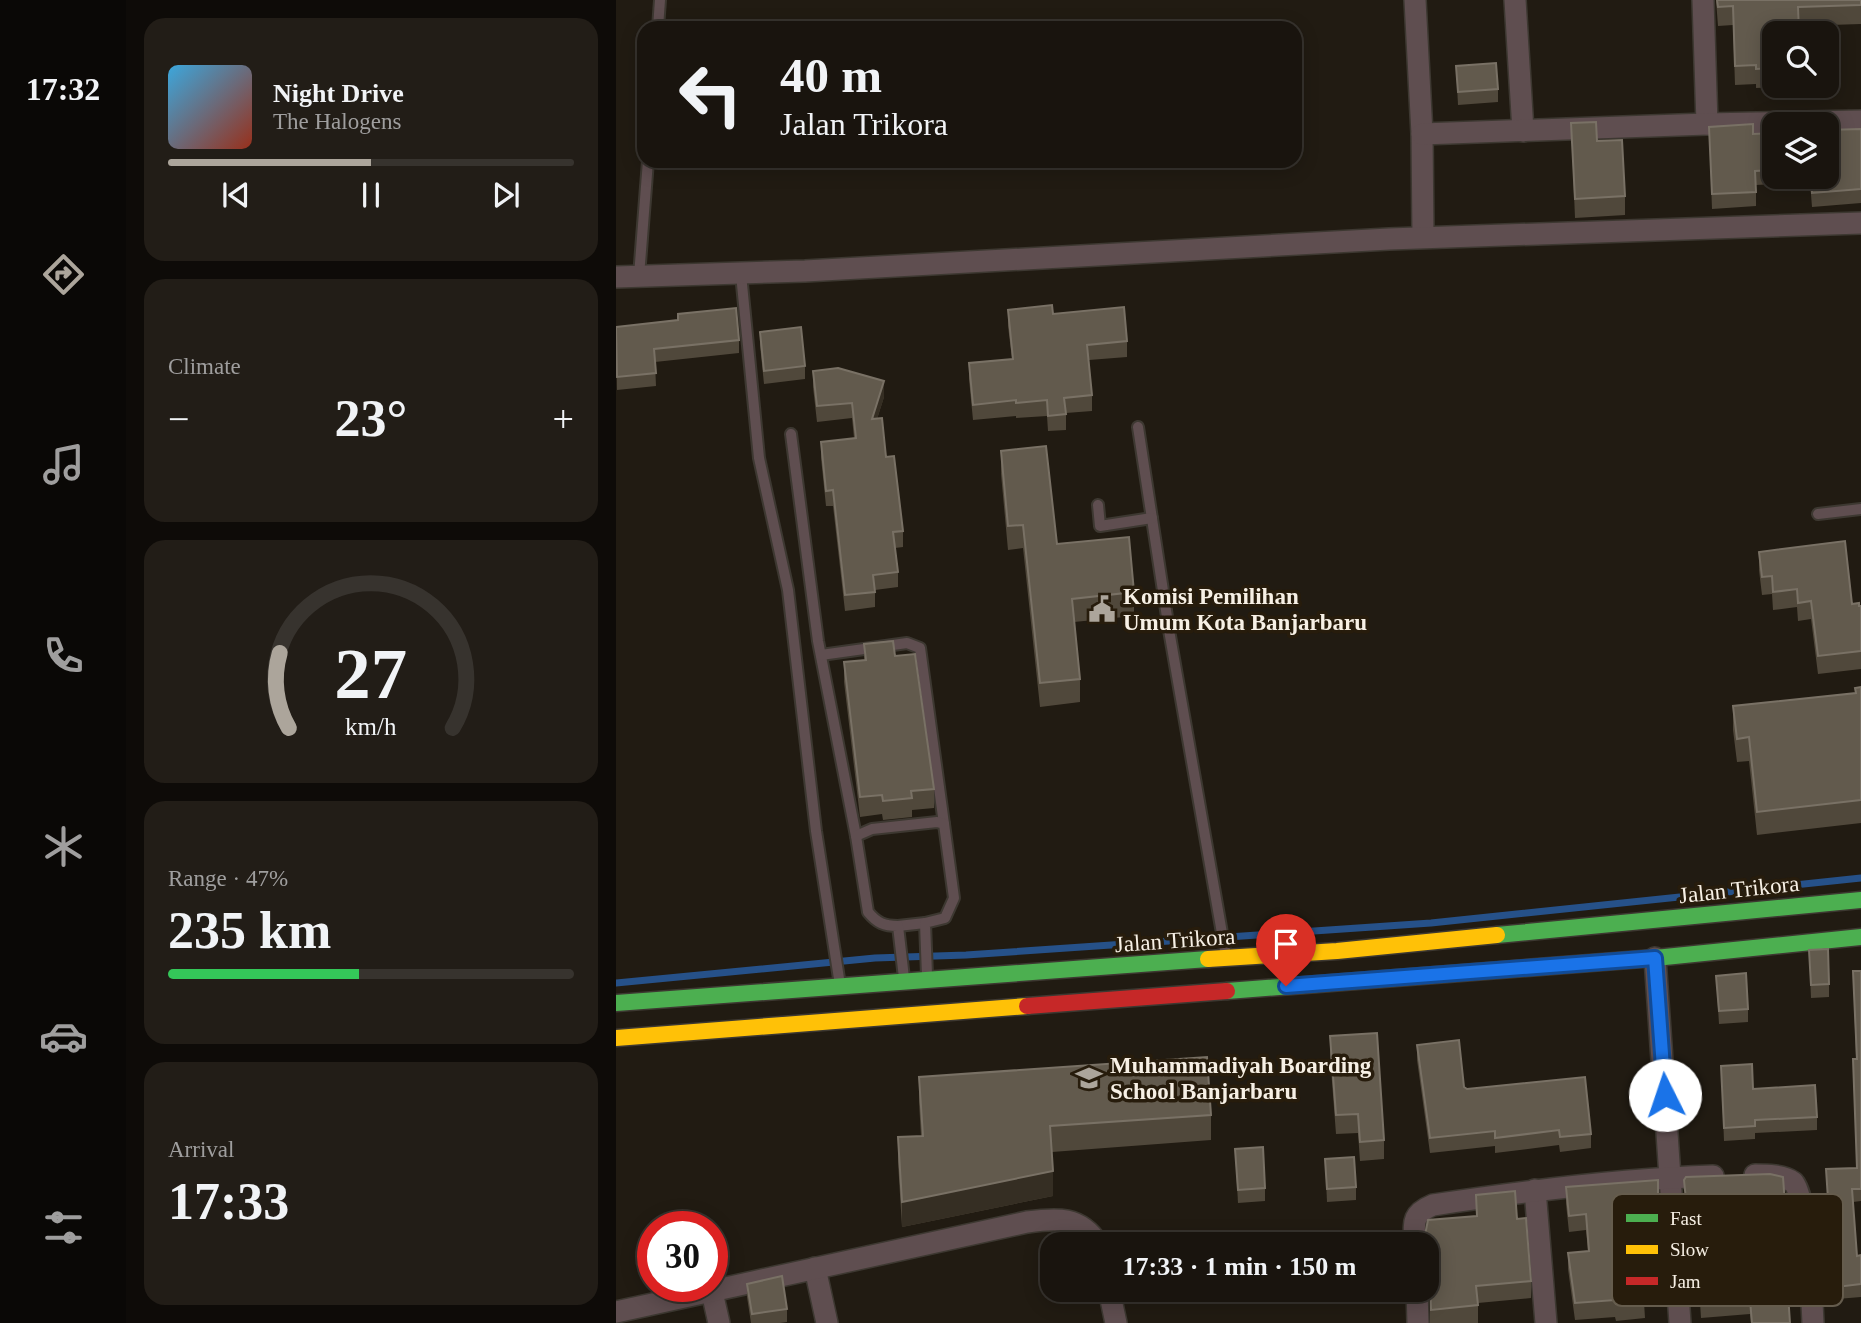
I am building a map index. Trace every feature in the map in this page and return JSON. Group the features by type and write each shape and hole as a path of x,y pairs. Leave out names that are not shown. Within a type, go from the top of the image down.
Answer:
{"main road":[{"name":"Jalan Trikora","path":"616,1038 707,1013 841,988 904,981 1337,951 1861,900"},
{"name":"Jalan Trikora","path":"616,1003 707,1013 1655,958 1861,937"}],"street":[{"path":"1415,0 1422,134 1423,237"},
{"path":"1515,0 1523,131"},
{"path":"1703,0 1707,124"},
{"path":"1422,134 1861,121"},
{"path":"616,277 741,274 1423,237 1861,223"},
{"path":"1655,958 1672,1194"},
{"path":"1414,1232 1416,1216 1421,1210 1433,1205 1671,1177 1784,1177 1794,1182 1800,1194"},
{"path":"1535,1191 1546,1323"},
{"path":"728,1288 1049,1219 1066,1220 1091,1232"},
{"path":"815,1268 827,1323"},
{"path":"616,1312 664,1302"},
{"path":"714,1302 719,1323"},
{"path":"1112,1302 1116,1323"},
{"path":"1417,1302 1418,1323"}],"lane":[{"path":"658,21 660,0"},
{"path":"639,276 647,168"},
{"path":"741,274 759,458 788,590 816,831 841,988"},
{"path":"1138,427 1169,630 1226,957"},
{"path":"791,434 821,654 868,912 876,921 886,926 925,923 945,918 954,898 919,648 907,643 821,654"},
{"path":"1098,505 1100,526 1152,519"},
{"path":"1818,513 1861,509"},
{"path":"856,836 872,829 937,821 944,824"},
{"path":"925,923 928,979"},
{"path":"898,926 904,981"}],"building":[{"path":"1717,0 1861,0 1861,5 1798,7 1799,21 1762,21 1762,69 1756,69 1756,65 1735,66 1733,6 1718,7"},
{"path":"1496,63 1498,89 1458,92 1456,66"},
{"path":"1596,122 1597,141 1622,140 1625,196 1575,199 1571,123"},
{"path":"1753,124 1753,134 1762,134 1762,171 1755,171 1756,192 1712,194 1709,127"},
{"path":"1861,129 1861,189 1812,193 1812,189 1839,189 1839,130"},
{"path":"1052,305 1053,314 1124,307 1127,341 1087,345 1092,395 1064,398 1066,414 1048,416 1047,400 973,405 969,363 1013,359 1008,310"},
{"path":"736,308 739,340 654,349 656,373 617,377 616,327 678,320 678,314"},
{"path":"801,327 805,366 764,371 760,332"},
{"path":"838,368 884,381 872,419 882,418 886,457 894,456 903,531 893,532 898,572 873,575 875,592 845,595 833,490 826,491 821,442 856,438 852,403 817,406 813,371"},
{"path":"1046,446 1057,544 1129,537 1134,592 1072,599 1080,679 1040,683 1023,525 1008,526 1001,451"},
{"path":"1845,541 1852,604 1859,603 1861,606 1861,651 1818,656 1811,601 1798,603 1797,589 1773,592 1772,576 1762,577 1759,552"},
{"path":"893,641 895,656 915,654 934,789 911,791 912,798 883,801 882,795 860,797 844,662 866,660 864,644"},
{"path":"1861,687 1861,800 1757,812 1749,737 1737,739 1733,706 1856,693 1855,688"},
{"path":"1828,949 1829,984 1811,985 1809,950"},
{"path":"1853,971 1861,971 1861,1189 1852,1189 1857,1256 1861,1255 1861,1284 1843,1286 1843,1194 1828,1194 1826,1169 1857,1168 1853,1059 1857,1059"},
{"path":"1746,973 1748,1009 1719,1011 1716,976"},
{"path":"1377,1033 1384,1140 1360,1142 1358,1114 1336,1115 1330,1036"},
{"path":"1459,1040 1464,1087 1467,1089 1585,1077 1591,1134 1560,1137 1559,1130 1495,1138 1495,1131 1430,1138 1417,1045"},
{"path":"1207,1057 1211,1115 1050,1126 1053,1171 902,1202 898,1137 923,1136 919,1077"},
{"path":"1752,1064 1753,1089 1815,1085 1817,1117 1755,1120 1755,1126 1724,1128 1721,1066"},
{"path":"1263,1147 1265,1188 1238,1190 1235,1149"},
{"path":"1354,1157 1356,1187 1327,1189 1325,1159"},
{"path":"1770,1174 1783,1177 1784,1194 1685,1194 1686,1177"},
{"path":"1658,1180 1658,1194 1612,1194 1612,1300 1575,1303 1568,1253 1589,1251 1586,1214 1569,1216 1566,1187"},
{"path":"1515,1191 1517,1219 1526,1218 1531,1281 1476,1286 1478,1305 1431,1310 1431,1302 1439,1302 1439,1232 1426,1232 1428,1220 1477,1216 1476,1195"},
{"path":"782,1276 787,1309 752,1314 747,1284"},
{"path":"1751,1306 1789,1306 1790,1323 1752,1323"}],"waterway":[{"path":"616,983 875,958 966,955 1431,923 1861,878"}],"traffic: fast":[{"path":"1497,935 1861,900"},
{"path":"1227,991 1655,958 1861,937"},
{"path":"616,1003 1208,959"}],"traffic: slow":[{"path":"1208,959 1337,951 1497,935"},
{"path":"616,1038 1027,1006"}],"traffic: jam":[{"path":"1027,1006 1227,991"}],"place":[{"name":"Komisi Pemilihan Umum Kota Banjarbaru","path":"1102,609"},
{"name":"Muhammadiyah Boarding School Banjarbaru","path":"1089,1078"}],"route":[{"path":"1286,986 1655,958 1665,1095"}]}
